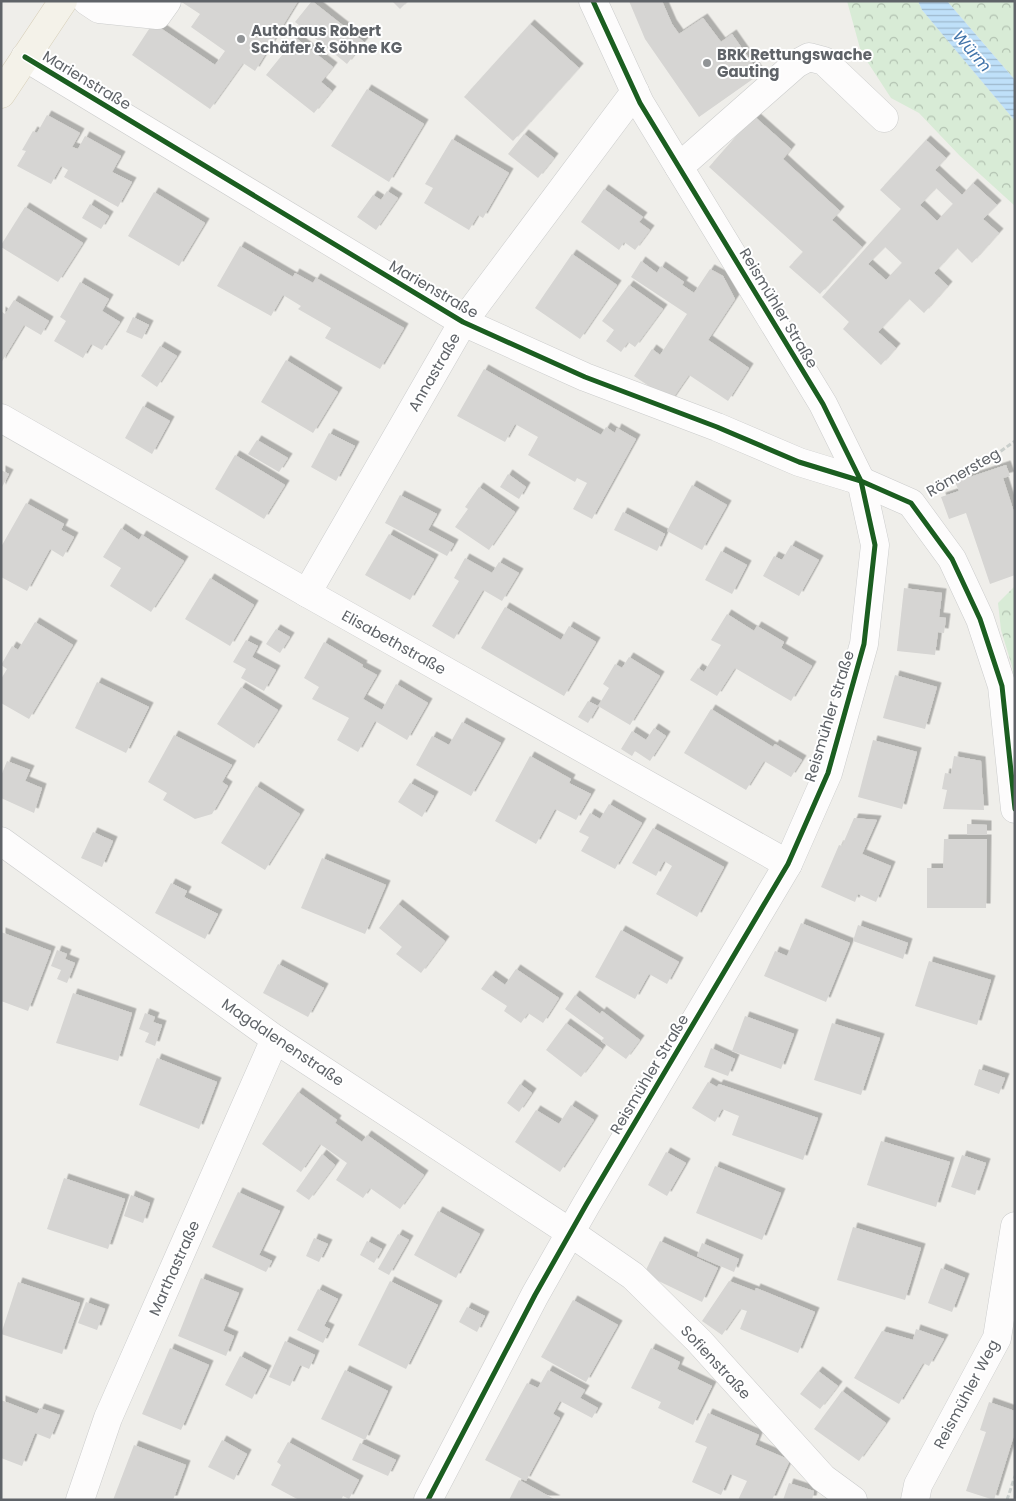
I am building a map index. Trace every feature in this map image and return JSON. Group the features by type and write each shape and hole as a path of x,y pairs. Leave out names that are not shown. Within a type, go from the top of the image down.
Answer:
{"main road":[{"path":"1,94 63,1"}],"street":[{"path":"88,1 99,10 157,15 167,1"},
{"name":"Reismühler Straße","path":"428,1500 535,1295 788,864 828,773 864,644 875,545 861,480 823,404 640,103 593,1"},
{"name":"Marienstraße","path":"25,57 463,322 585,377 717,427 799,462 861,480"},
{"path":"679,167 796,64 809,57 824,61 884,118"},
{"name":"Annastraße","path":"307,593 463,322 635,92"},
{"name":"Elisabethstraße","path":"1,418 788,864"},
{"path":"861,480 911,503 952,559 980,619 1002,686 1015,809"},
{"name":"Magdalenenstraße","path":"1,841 275,1039 571,1233"},
{"name":"Marthastraße","path":"80,1500 108,1418 275,1039"},
{"name":"Reismühler Weg","path":"915,1500 918,1485 997,1338 1015,1226"},
{"name":"Sofienstraße","path":"571,1233 633,1276 699,1341 823,1478 853,1500"}],"path":[{"path":"1008,1500 1015,1476"}],"green space":[{"path":"847,1 918,1 922,10 1015,121 1015,206 960,156 919,113 891,98 861,52"},
{"path":"947,1 1015,1 1015,80"},
{"path":"1015,586 1015,683 1001,630 998,603"}],"water":[{"name":"Würm","path":"918,1 947,1 1015,80 1015,121 922,10"}],"building":[{"path":"180,1 298,1 255,71 243,63 210,109 132,55 153,23 215,65 225,51 191,27 200,14"},
{"path":"312,1 364,42 347,64 295,22"},
{"path":"392,1 408,1 400,9"},
{"name":"BRK Rettungswache Gauting","path":"629,1 662,1 672,24 679,34 703,18 721,42 732,34 760,74 699,117 645,39"},
{"path":"530,24 579,68 513,141 464,97"},
{"path":"296,38 333,67 321,82 332,91 314,113 266,75"},
{"path":"367,89 424,124 389,182 331,146"},
{"path":"47,115 80,133 72,147 78,149 85,136 121,156 112,172 132,182 118,207 64,177 68,170 61,166 51,184 17,166 26,151 22,150 33,131 37,133"},
{"path":"754,116 791,149 783,159 840,211 832,220 862,247 820,294 789,267 803,252 709,167"},
{"path":"524,134 554,158 538,178 508,154"},
{"path":"452,139 509,173 483,218 478,215 469,230 424,203 433,188 425,184"},
{"path":"926,140 946,158 935,170 962,195 973,183 997,205 983,219 999,233 972,263 957,248 934,273 948,286 924,313 909,299 878,332 896,348 881,365 843,329 849,322 822,297 901,209 880,190","holes":["936,188 953,204 937,221 920,205","885,247 902,263 886,280 868,264"]},
{"path":"604,189 643,217 639,222 650,230 635,250 624,242 619,250 581,222"},
{"path":"387,191 398,198 376,230 357,217 373,195 381,200"},
{"path":"154,192 205,223 179,266 128,236"},
{"path":"90,204 109,216 101,229 82,218"},
{"path":"25,207 83,243 58,282 1,247"},
{"path":"240,246 293,277 295,273 313,283 316,278 404,328 380,369 325,338 331,328 298,309 301,306 283,295 271,316 217,286"},
{"path":"572,254 617,285 580,339 535,308"},
{"path":"641,261 657,273 661,266 684,282 682,285 694,293 710,269 723,276 735,299 708,340 749,368 728,401 689,375 671,401 634,376 652,349 660,355 687,314 631,277"},
{"path":"80,282 109,299 102,311 120,322 102,350 91,344 83,358 54,341 66,321 60,317"},
{"path":"629,285 663,309 635,347 628,342 621,352 606,341 614,330 602,321"},
{"path":"14,300 49,321 41,335 24,325 1,363 1,311 5,314"},
{"path":"133,317 149,325 142,339 126,332"},
{"path":"160,346 177,356 157,387 141,376"},
{"path":"286,360 338,392 313,433 261,402"},
{"path":"484,369 601,435 606,427 615,433 617,428 636,439 592,519 573,509 587,483 577,478 575,482 528,455 538,437 515,424 505,442 457,416"},
{"path":"143,406 170,421 152,454 125,438"},
{"path":"329,433 355,446 336,481 311,467"},
{"path":"257,440 288,458 279,472 248,454"},
{"path":"235,455 285,485 264,519 215,489"},
{"path":"1006,465 1010,476 1003,478 1015,515 1015,575 990,584 966,513 949,519 941,497 959,491 955,482"},
{"path":"1,470 9,474 1,489"},
{"path":"508,474 526,487 519,499 500,487"},
{"path":"692,485 727,505 702,550 667,531"},
{"path":"479,487 515,512 489,550 455,527 468,509 465,507"},
{"path":"400,495 437,514 428,530 454,544 447,556 385,523"},
{"path":"26,503 64,524 61,530 74,537 63,557 50,549 27,591 1,577 1,547"},
{"path":"623,512 665,534 657,551 614,530"},
{"path":"121,528 139,540 142,535 184,561 151,612 110,586 121,568 103,557"},
{"path":"389,534 434,559 410,600 365,575"},
{"path":"791,545 819,560 799,596 763,576 774,556 782,560"},
{"path":"721,551 747,565 732,594 705,580"},
{"path":"465,558 492,573 499,562 519,573 502,601 483,590 454,639 432,626 459,581 454,578"},
{"path":"210,578 254,605 230,646 185,619"},
{"path":"904,588 942,593 939,617 946,618 944,633 938,632 935,655 897,651"},
{"path":"505,607 561,640 569,626 596,642 564,696 481,648"},
{"path":"727,614 754,631 757,626 784,642 781,648 812,666 791,701 735,668 717,696 690,680 698,668 704,672 721,645 711,640"},
{"path":"35,622 73,645 29,719 1,703 1,679 7,669 1,665 12,646 18,650"},
{"path":"276,629 290,637 280,653 266,644"},
{"path":"246,640 258,646 252,657 276,670 264,691 241,678 246,669 233,662"},
{"path":"324,642 377,675 363,699 382,710 396,684 428,703 407,740 375,721 358,752 337,740 349,718 312,699 319,687 304,678"},
{"path":"629,657 660,676 630,725 598,706 609,688 603,684 615,664 622,668"},
{"path":"895,675 937,687 925,729 883,718"},
{"path":"97,682 149,707 126,753 75,728"},
{"path":"241,687 278,710 254,748 217,724"},
{"path":"588,701 598,706 588,723 578,717"},
{"path":"711,709 773,747 775,744 802,760 791,777 764,761 746,790 684,753"},
{"path":"462,722 501,743 471,796 416,765 432,736 449,745"},
{"path":"654,728 666,736 650,761 635,751 632,756 621,749 632,731 646,740"},
{"path":"174,735 232,765 222,782 228,786 212,814 195,819 163,800 167,793 148,782"},
{"path":"873,740 917,752 902,809 858,797"},
{"path":"530,756 571,779 569,783 591,794 576,820 555,809 536,844 495,821"},
{"path":"954,756 981,761 984,810 943,809 947,790 942,789 945,773 951,774"},
{"path":"7,761 30,770 25,781 42,788 34,813 1,798 1,776"},
{"path":"410,783 434,796 422,817 398,802"},
{"path":"256,786 300,814 265,870 221,843"},
{"path":"609,804 642,823 615,869 581,851 589,837 579,832 590,813 600,819"},
{"path":"854,818 877,820 862,854 891,866 876,902 858,894 855,902 821,887 839,845 842,846"},
{"path":"967,824 987,825 987,835 967,835"},
{"path":"653,828 724,867 697,917 656,894 672,866 664,861 656,876 632,863"},
{"path":"93,832 113,841 102,867 81,858"},
{"path":"944,839 987,839 986,908 927,908 927,868 943,868"},
{"path":"322,858 386,885 365,934 301,908"},
{"path":"171,883 187,891 184,897 218,914 205,939 155,913"},
{"path":"398,904 445,941 421,973 396,954 402,947 379,928"},
{"path":"801,923 850,943 826,1002 764,976 775,951 787,956"},
{"path":"858,925 908,943 903,959 853,941"},
{"path":"621,930 679,962 667,984 649,974 635,999 595,977"},
{"path":"1,932 51,951 28,1011 1,1001"},
{"path":"57,950 67,954 65,959 75,963 67,983 57,979 61,970 51,966"},
{"path":"929,961 991,980 977,1025 915,1006"},
{"path":"278,964 324,988 308,1017 263,993"},
{"path":"516,969 559,998 543,1023 528,1013 521,1023 504,1011 507,1006 481,989 491,975 505,985"},
{"path":"73,993 132,1013 118,1061 56,1043"},
{"path":"575,995 600,1014 602,1011 640,1040 626,1059 601,1041 604,1038 565,1009"},
{"path":"145,1013 155,1017 153,1022 162,1025 155,1046 145,1042 149,1033 139,1029"},
{"path":"745,1016 794,1034 781,1069 732,1051"},
{"path":"566,1023 602,1049 581,1077 546,1050"},
{"path":"832,1023 880,1038 861,1095 814,1080"},
{"path":"711,1048 735,1059 728,1076 704,1067"},
{"path":"157,1058 217,1082 199,1129 139,1105"},
{"path":"979,1069 1005,1078 999,1094 974,1085"},
{"path":"708,1082 717,1087 719,1084 818,1118 803,1160 732,1135 739,1116 722,1109 715,1122 692,1108"},
{"path":"520,1084 532,1093 519,1112 507,1103"},
{"path":"298,1092 337,1120 335,1123 362,1142 367,1135 424,1175 400,1209 370,1188 363,1198 336,1180 347,1163 320,1144 301,1172 262,1144"},
{"path":"571,1105 594,1120 560,1172 515,1142 536,1110 559,1124"},
{"path":"881,1141 950,1162 936,1207 867,1185"},
{"path":"666,1152 686,1163 667,1196 648,1185"},
{"path":"322,1154 335,1165 309,1200 296,1191"},
{"path":"962,1155 986,1163 975,1195 951,1187"},
{"path":"715,1166 781,1193 762,1240 696,1213"},
{"path":"64,1178 125,1199 108,1249 47,1229"},
{"path":"238,1192 280,1211 259,1255 272,1261 266,1272 212,1247"},
{"path":"131,1195 150,1203 143,1223 124,1216"},
{"path":"438,1211 480,1234 456,1278 414,1255"},
{"path":"853,1227 921,1248 905,1300 837,1280"},
{"path":"398,1234 409,1240 389,1275 378,1269"},
{"path":"314,1238 328,1244 319,1262 306,1256"},
{"path":"367,1241 382,1249 374,1263 360,1255"},
{"path":"660,1241 718,1268 702,1302 644,1274"},
{"path":"702,1243 739,1259 734,1272 697,1256"},
{"path":"941,1268 965,1278 952,1312 928,1303"},
{"path":"201,1278 239,1293 223,1331 234,1336 226,1356 178,1336"},
{"path":"390,1281 438,1305 406,1369 358,1345"},
{"path":"729,1281 755,1291 756,1288 815,1312 798,1353 740,1329 747,1311 740,1309 722,1335 702,1321"},
{"path":"18,1282 80,1303 62,1354 1,1334"},
{"path":"318,1289 338,1299 324,1326 330,1329 323,1343 297,1330"},
{"path":"573,1300 618,1325 586,1382 541,1357"},
{"path":"86,1302 105,1309 97,1330 78,1323"},
{"path":"467,1307 485,1316 477,1332 459,1322"},
{"path":"916,1329 944,1339 929,1366 923,1363 899,1404 854,1378 882,1331 913,1340"},
{"path":"285,1341 315,1355 309,1369 300,1365 290,1386 269,1377"},
{"path":"170,1348 209,1365 181,1430 142,1414"},
{"path":"651,1348 680,1362 677,1369 712,1386 693,1425 658,1408 661,1402 631,1388"},
{"path":"240,1356 267,1370 252,1399 225,1385"},
{"path":"345,1370 388,1391 365,1440 321,1419"},
{"path":"548,1370 585,1390 580,1398 598,1408 592,1418 560,1401 553,1414 560,1418 526,1481 485,1460 527,1383 538,1388"},
{"path":"818,1371 838,1386 820,1409 800,1394"},
{"path":"842,1391 886,1423 859,1461 814,1429"},
{"path":"1,1400 37,1414 40,1408 60,1415 50,1439 35,1433 22,1466 1,1458"},
{"path":"989,1402 1015,1411 1015,1432 994,1500 966,1491 986,1432 980,1430"},
{"path":"708,1413 759,1435 755,1445 790,1460 772,1500 738,1500 747,1481 730,1474 721,1495 692,1482 707,1447 695,1442"},
{"path":"222,1440 247,1454 234,1480 208,1467"},
{"path":"288,1442 359,1480 349,1499 343,1496 341,1500 299,1500 271,1485 281,1465 277,1462"},
{"path":"360,1443 396,1460 388,1476 352,1460"},
{"path":"134,1445 186,1465 173,1500 113,1500"},
{"path":"519,1480 556,1500 509,1500"},
{"path":"789,1483 814,1491 812,1500 783,1500"}],"cycle path":[{"path":"428,1500 535,1295 586,1205 788,864 828,773 864,644 875,545 861,481 823,404 640,103 593,1"},
{"path":"25,57 463,322 585,377 717,427 799,462 861,481 911,503 952,559 980,619 1002,686 1015,809"}],"place":[{"name":"Autohaus Robert Schäfer & Söhne KG","path":"241,39"},
{"name":"BRK Rettungswache Gauting","path":"707,63"}]}
